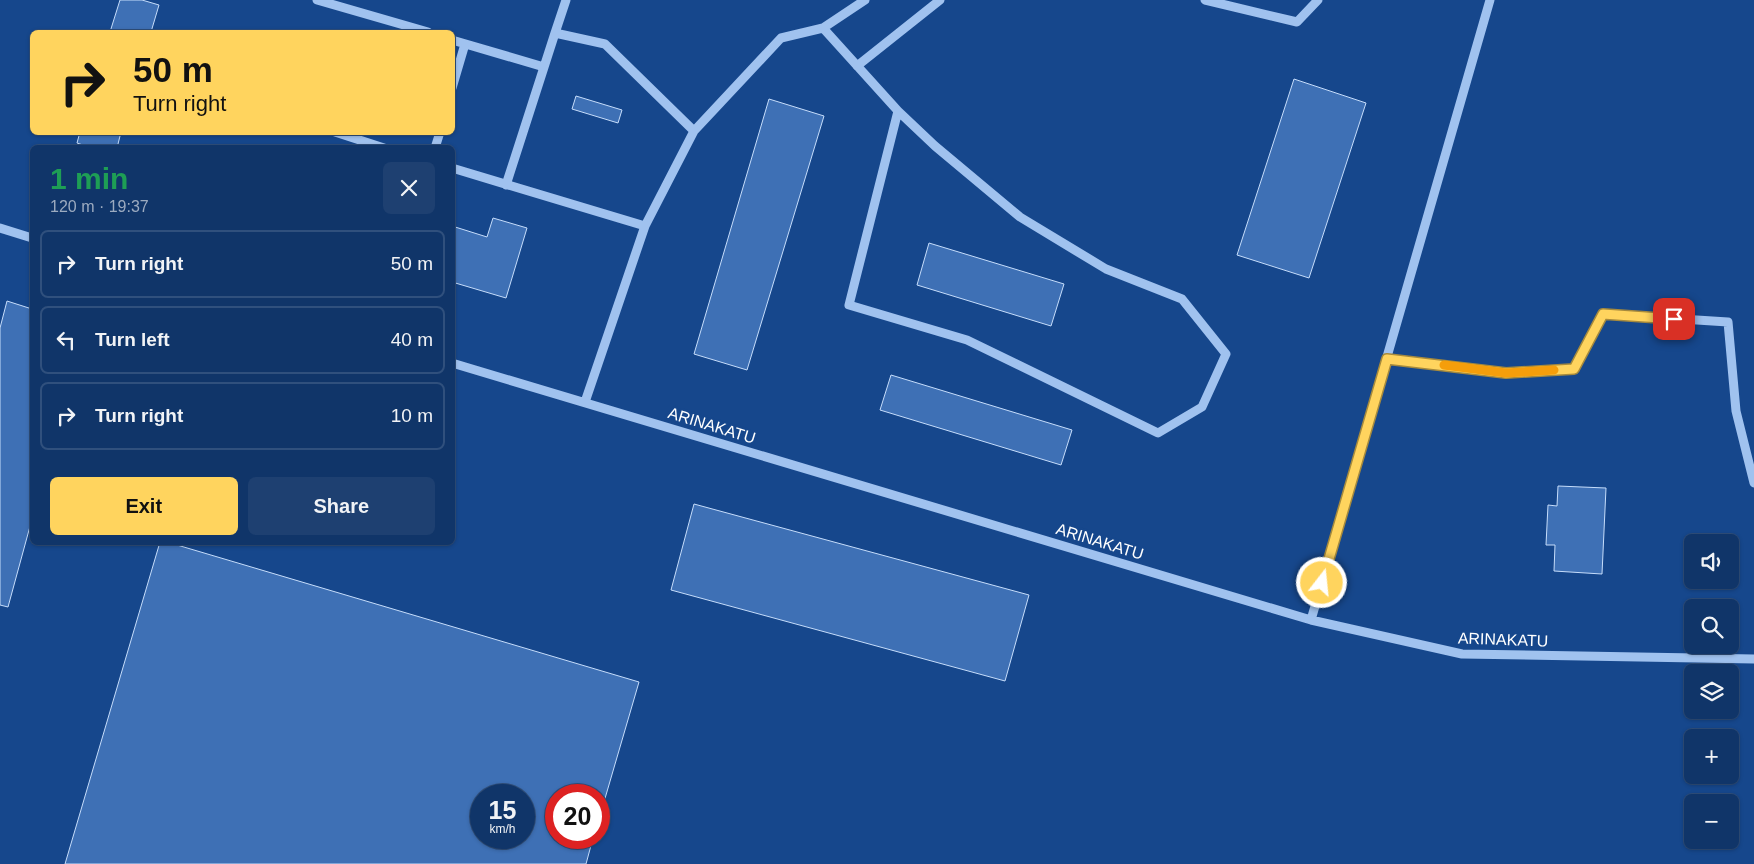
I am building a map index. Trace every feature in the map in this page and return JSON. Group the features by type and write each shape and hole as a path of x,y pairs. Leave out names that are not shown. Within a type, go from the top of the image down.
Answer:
{"street":[{"path":"317,0 421,30"},
{"path":"506,185 566,0"},
{"path":"585,402 645,226 694,131 781,38 823,28 865,0"},
{"path":"857,66 940,0"},
{"path":"1205,0 1297,22 1318,0"},
{"path":"1311,620 1490,0"},
{"path":"823,28 898,111 935,146 1020,217 1106,269 1182,299 1226,354 1202,406 1158,433 967,340 849,305 898,111"},
{"path":"555,34 605,44 694,131"},
{"path":"455,41 544,67"},
{"path":"455,78 465,44"},
{"path":"344,135 375,145"},
{"path":"455,169 645,226"},
{"path":"0,228 30,237"},
{"path":"1387,359 1506,373 1574,369 1603,314 1728,322 1736,411 1754,482"},
{"name":"ARINAKATU","path":"455,364 1311,620 1462,654 1754,659"}],"building":[{"path":"120,0 142,0 159,5 152,30 111,30"},
{"path":"1294,79 1366,103 1309,278 1237,255"},
{"path":"576,96 622,110 618,123 572,109"},
{"path":"769,99 824,116 747,370 694,354"},
{"path":"79,135 120,135 118,145 83,145 77,143"},
{"path":"493,218 527,228 506,298 455,283 455,227 487,237"},
{"path":"929,243 1064,284 1051,326 917,285"},
{"path":"7,301 30,308 30,526 8,607 0,605 0,328"},
{"path":"891,375 1072,430 1061,465 880,410"},
{"path":"1558,486 1606,488 1602,574 1554,571 1555,545 1546,545 1548,505 1557,506"},
{"path":"694,504 1029,595 1005,681 671,590"},
{"path":"159,545 177,545 639,682 609,784 545,784 545,849 590,849 586,864 65,864"}],"slow traffic":[{"path":"1444,365 1506,373 1554,370"}],"route":[{"path":"1322,583 1387,359 1506,373 1574,369 1603,314 1674,319"}]}
